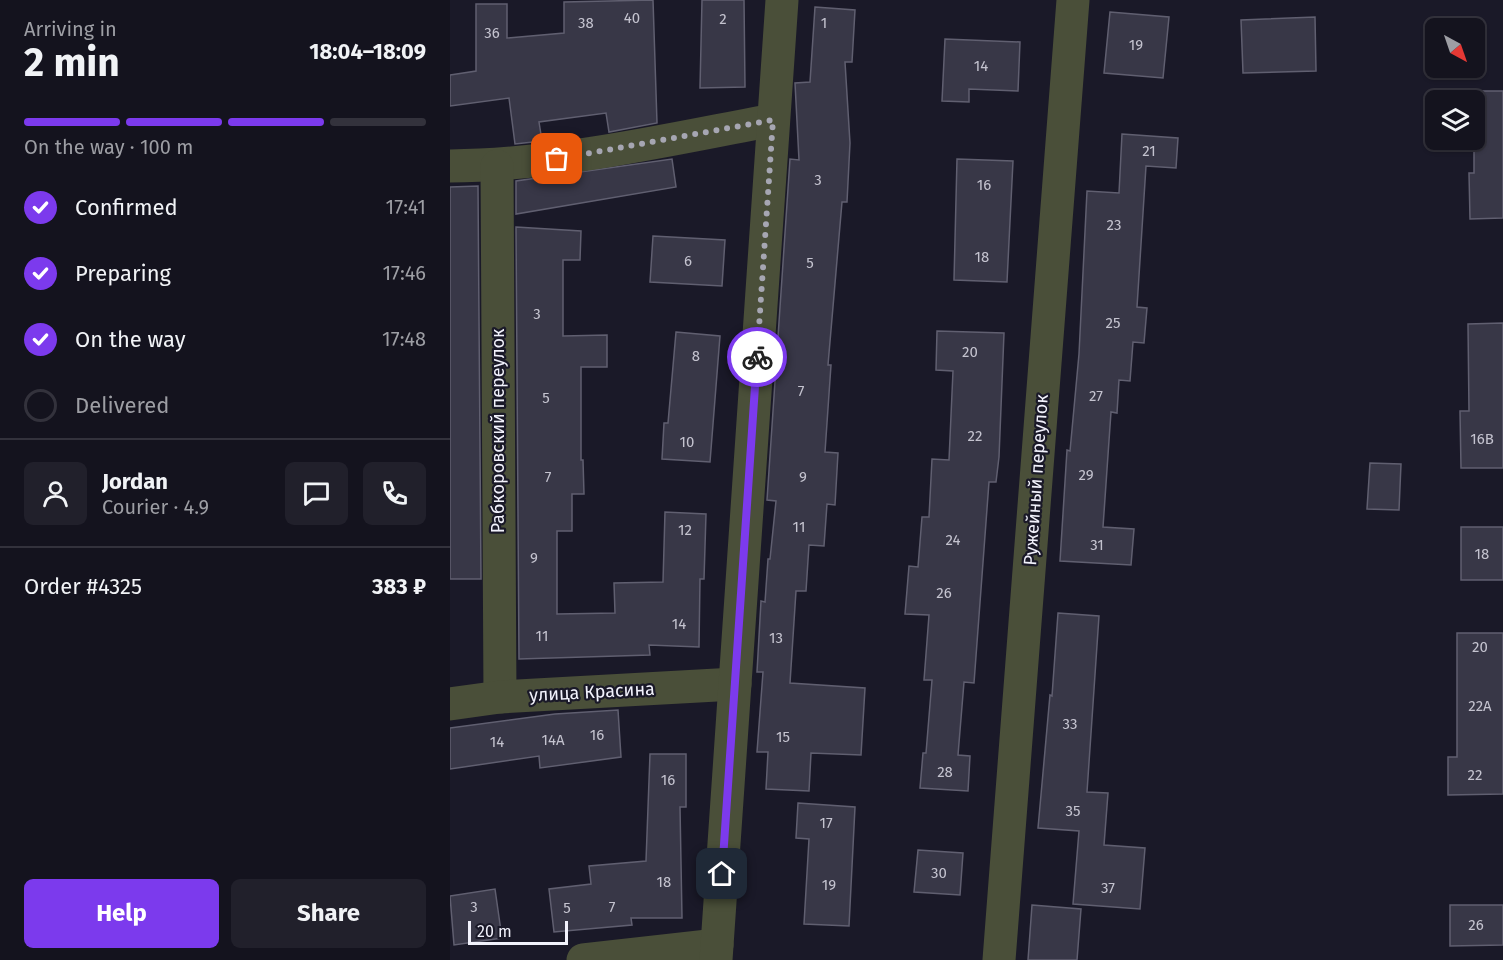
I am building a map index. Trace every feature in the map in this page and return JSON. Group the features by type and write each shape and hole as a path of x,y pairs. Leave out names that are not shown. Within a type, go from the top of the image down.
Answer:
{"street":[{"path":"583,960 717,952 782,0"},
{"name":"Ружейный переулок","path":"999,960 1073,0"},
{"path":"450,166 497,166 557,159 773,120"},
{"name":"Рабкоровский переулок","path":"497,166 500,697"},
{"name":"улица Красина","path":"450,704 500,697 735,684"}],"building":[{"path":"653,0 657,123 609,132 606,113 539,122 542,141 515,144 509,98 450,106 450,75 476,71 476,4 507,4 507,38 564,33 564,2"},
{"path":"702,0 744,0 745,87 700,88"},
{"path":"815,7 855,10 852,62 845,62 850,143 847,202 842,202 828,365 831,365 825,452 838,453 835,505 827,504 824,546 809,545 806,591 796,591 790,683 865,688 861,755 811,753 809,791 766,789 768,752 757,752 763,672 757,672 761,601 765,602 776,501 767,500 790,159 799,160 795,83 810,82"},
{"path":"1110,12 1169,17 1163,78 1104,73"},
{"path":"1315,17 1316,71 1243,73 1241,20"},
{"path":"945,39 1020,42 1018,91 969,89 969,102 942,101"},
{"path":"1485,91 1503,91 1503,218 1470,219 1469,173 1474,173 1474,150 1485,150"},
{"path":"1122,134 1178,138 1176,168 1146,166 1137,307 1147,308 1144,343 1133,342 1130,381 1119,380 1117,413 1111,412 1103,527 1134,529 1131,565 1060,561 1067,450 1070,451 1079,354 1087,191 1119,193"},
{"path":"672,159 676,187 516,214 516,181"},
{"path":"957,159 1013,161 1007,282 954,280"},
{"path":"478,186 481,579 450,579 450,187"},
{"path":"516,227 581,231 580,260 563,260 563,336 607,335 607,367 581,367 581,460 583,460 584,494 572,494 572,531 557,531 557,614 615,613 614,583 663,582 665,512 706,514 704,579 700,579 699,647 649,645 650,655 519,659"},
{"path":"653,236 725,240 722,286 650,282"},
{"path":"1503,323 1503,468 1461,468 1460,411 1469,411 1468,324"},
{"path":"937,331 1004,333 999,457 996,482 989,482 974,683 964,682 958,755 970,756 968,791 920,788 923,753 926,753 932,680 924,680 929,615 905,614 909,566 918,567 922,517 929,517 932,459 949,460 953,371 936,370"},
{"path":"676,332 720,336 710,462 662,459 664,423 668,423"},
{"path":"1370,463 1401,464 1399,510 1367,509"},
{"path":"1461,527 1503,527 1503,580 1461,580"},
{"path":"1058,613 1099,616 1087,792 1108,793 1104,845 1145,848 1140,909 1073,904 1079,831 1038,828"},
{"path":"1457,633 1503,633 1503,794 1448,795 1448,757 1457,757"},
{"path":"618,710 621,757 540,768 539,756 450,769 450,728 555,714"},
{"path":"650,754 686,754 686,807 680,807 682,918 631,918 632,925 554,932 549,889 591,884 589,866 646,861"},
{"path":"798,803 855,807 849,926 804,924 809,839 796,838"},
{"path":"918,850 963,853 960,895 914,892"},
{"path":"495,889 502,938 454,945 450,896"},
{"path":"1032,905 1081,909 1077,960 1028,960"},
{"path":"1450,905 1503,905 1503,945 1450,946"}],"way so far":[{"path":"557,159 773,120 757,357"}],"route":[{"path":"722,874 757,357"}]}
